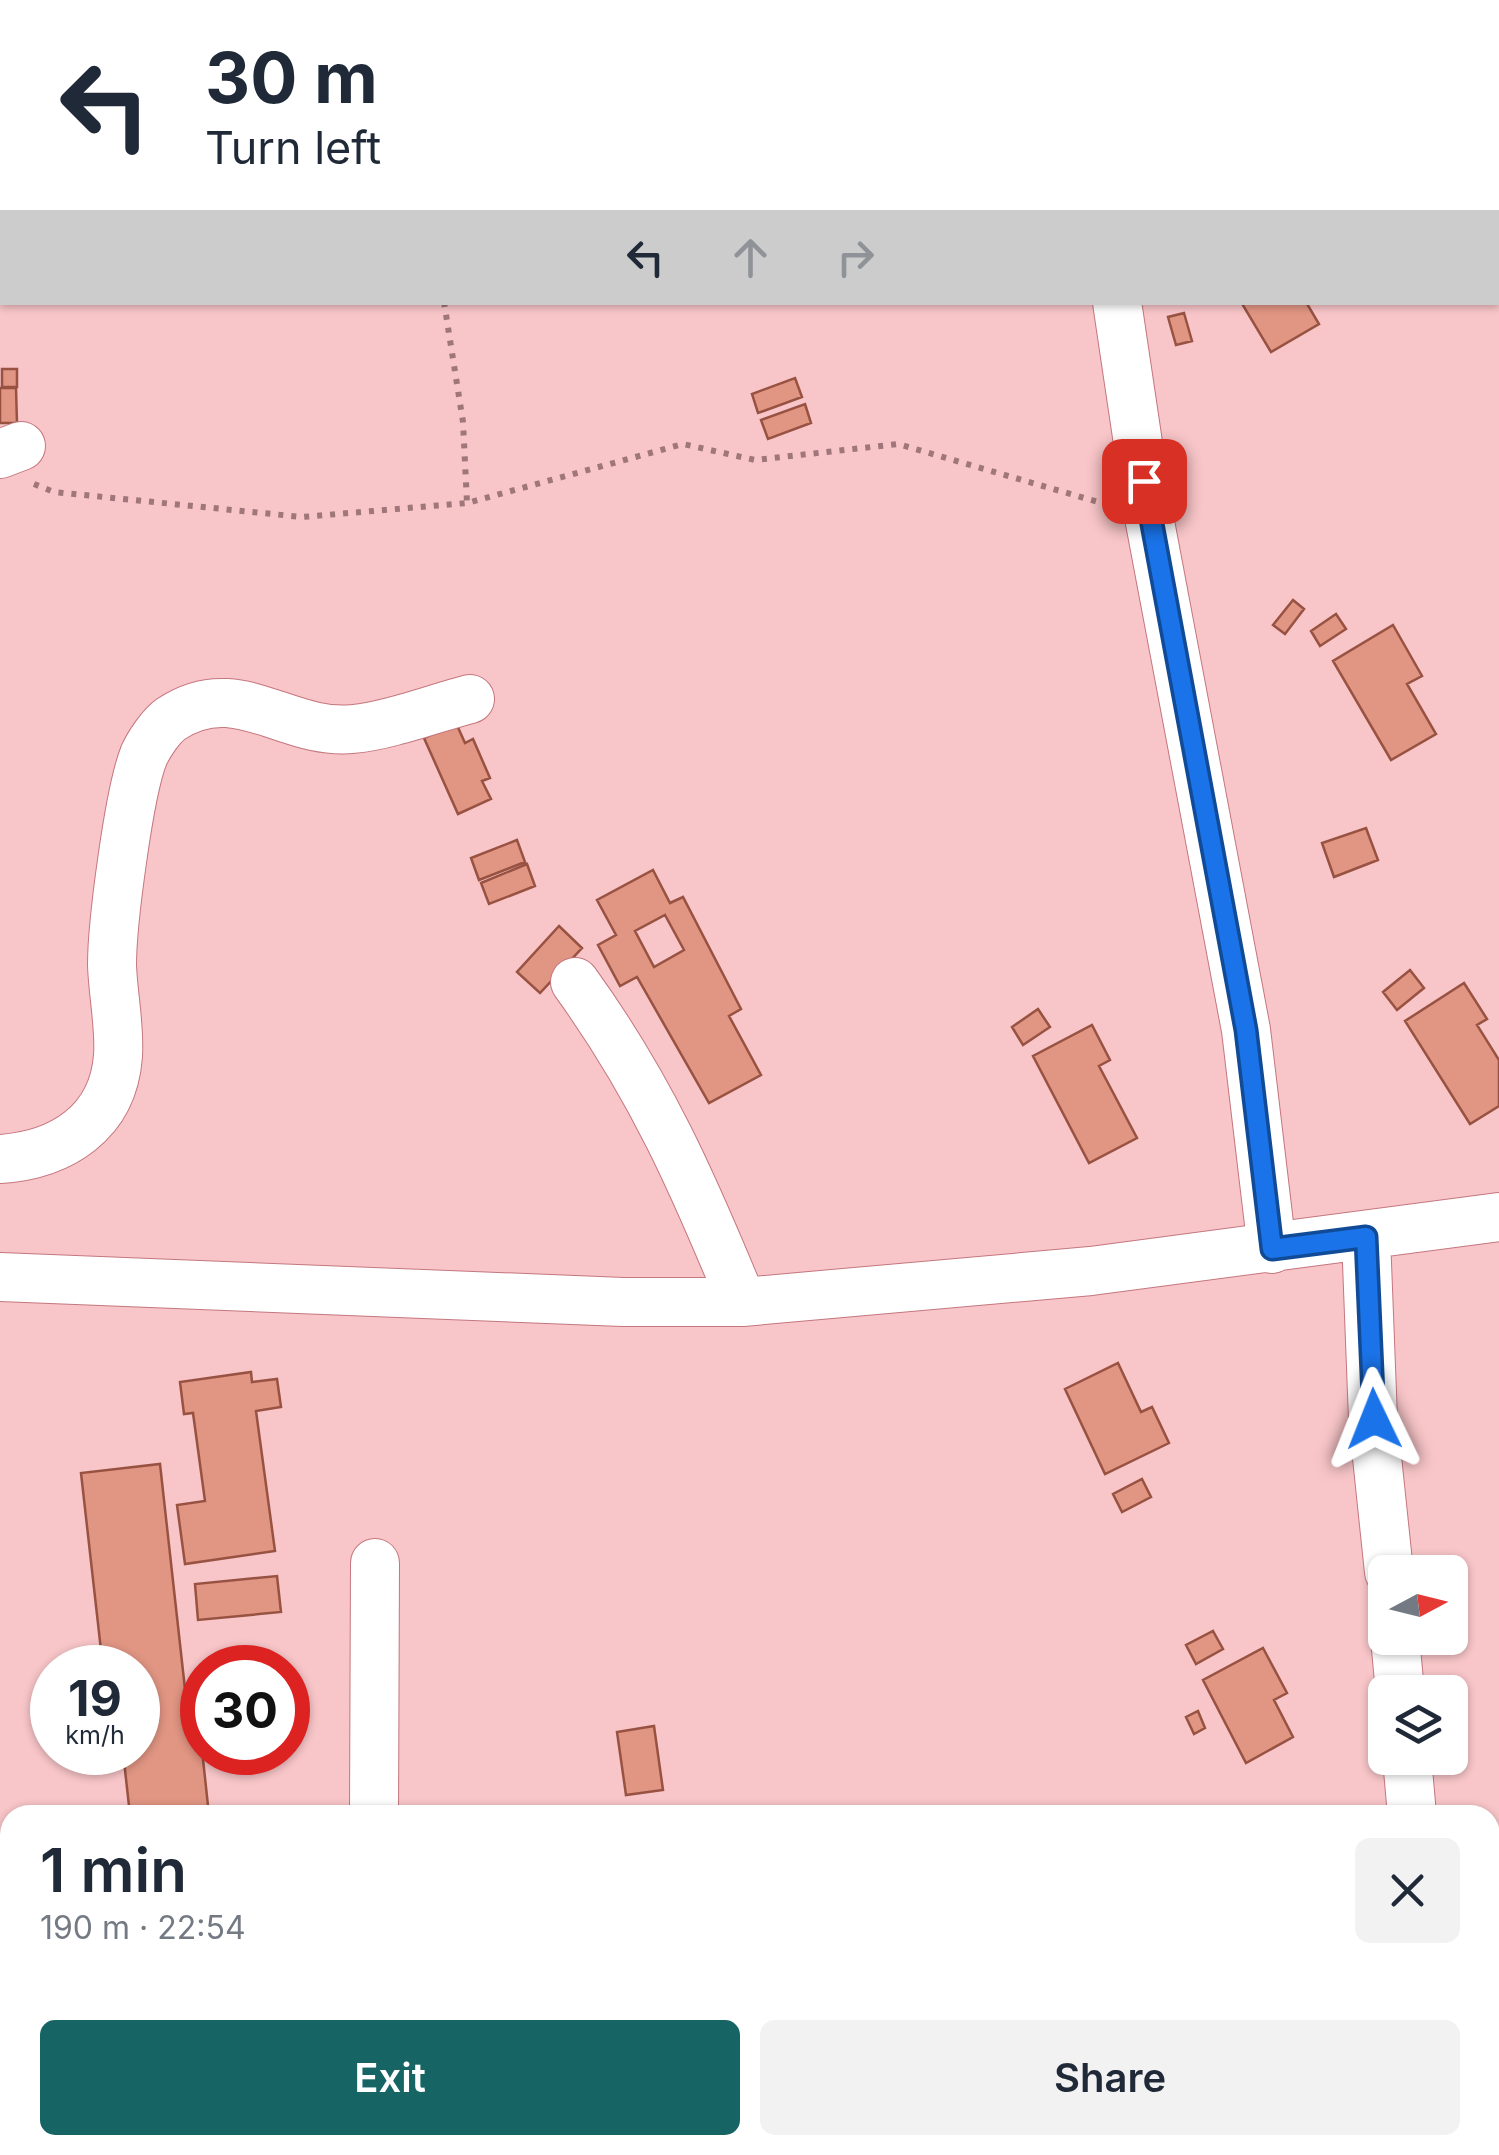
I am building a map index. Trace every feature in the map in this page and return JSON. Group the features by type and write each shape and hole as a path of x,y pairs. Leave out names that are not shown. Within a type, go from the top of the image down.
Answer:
{"street":[{"path":"1117,305 1149,517 1246,1030 1272,1249"},
{"path":"0,1159 36,1156 76,1138 104,1106 118,1059 112,962 134,792 144,753 166,722 197,704 228,702 261,708 320,729 354,730 470,700"},
{"path":"575,982 626,1052 686,1166 742,1302"},
{"path":"0,1277 623,1302 742,1302 990,1282 1499,1217"},
{"path":"1366,1237 1374,1419 1386,1555"},
{"path":"374,1562 374,1805"},
{"path":"1408,1775 1411,1805"}],"path":[{"path":"444,305 463,422 467,503"},
{"path":"13,459 54,492 302,517 467,503 682,444 755,460 898,444 1149,517"}],"building":[{"path":"1243,305 1308,305 1319,324 1271,352"},
{"path":"1184,313 1192,341 1176,345 1168,317"},
{"path":"2,369 17,369 17,387 2,387"},
{"path":"795,378 802,397 758,413 752,394"},
{"path":"0,388 16,388 17,423 0,423"},
{"path":"805,404 811,423 768,439 761,420"},
{"path":"1293,600 1304,609 1285,634 1273,625"},
{"path":"1336,614 1346,629 1320,646 1311,631"},
{"path":"1393,625 1422,676 1407,684 1436,734 1391,760 1333,661"},
{"path":"456,723 465,743 473,739 490,778 482,781 491,799 458,814 424,738"},
{"path":"1366,828 1378,860 1334,877 1322,843"},
{"path":"517,840 525,862 479,880 471,858"},
{"path":"527,864 535,886 489,904 481,883"},
{"path":"653,870 670,903 683,897 741,1009 729,1016 761,1075 709,1103 637,977 620,986 598,945 616,935 597,900","holes":["665,915 684,950 654,967 635,931"]},
{"path":"559,926 582,948 540,993 517,972"},
{"path":"1410,970 1424,988 1397,1010 1383,992"},
{"path":"1464,983 1487,1019 1477,1025 1499,1060 1499,1106 1470,1124 1405,1021"},
{"path":"1038,1009 1050,1027 1023,1045 1012,1027"},
{"path":"1092,1025 1110,1060 1099,1066 1137,1138 1089,1163 1033,1056"},
{"path":"1118,1363 1141,1412 1152,1407 1169,1443 1105,1474 1065,1389"},
{"path":"251,1372 252,1382 277,1379 281,1407 256,1411 275,1551 185,1564 177,1505 205,1501 193,1413 184,1414 180,1382"},
{"path":"160,1464 180,1645 180,1775 205,1775 208,1805 129,1805 126,1775 160,1775 160,1645 100,1645 81,1473"},
{"path":"1142,1479 1151,1497 1122,1512 1113,1494"},
{"path":"277,1576 281,1612 198,1620 195,1584"},
{"path":"1213,1631 1223,1649 1196,1664 1186,1645"},
{"path":"1263,1648 1287,1693 1274,1700 1293,1737 1246,1763 1203,1680"},
{"path":"1198,1711 1205,1728 1194,1734 1186,1717"},
{"path":"654,1726 663,1790 626,1795 617,1732"}],"route":[{"path":"1144,481 1246,1030 1272,1249 1366,1237 1374,1419"}]}
